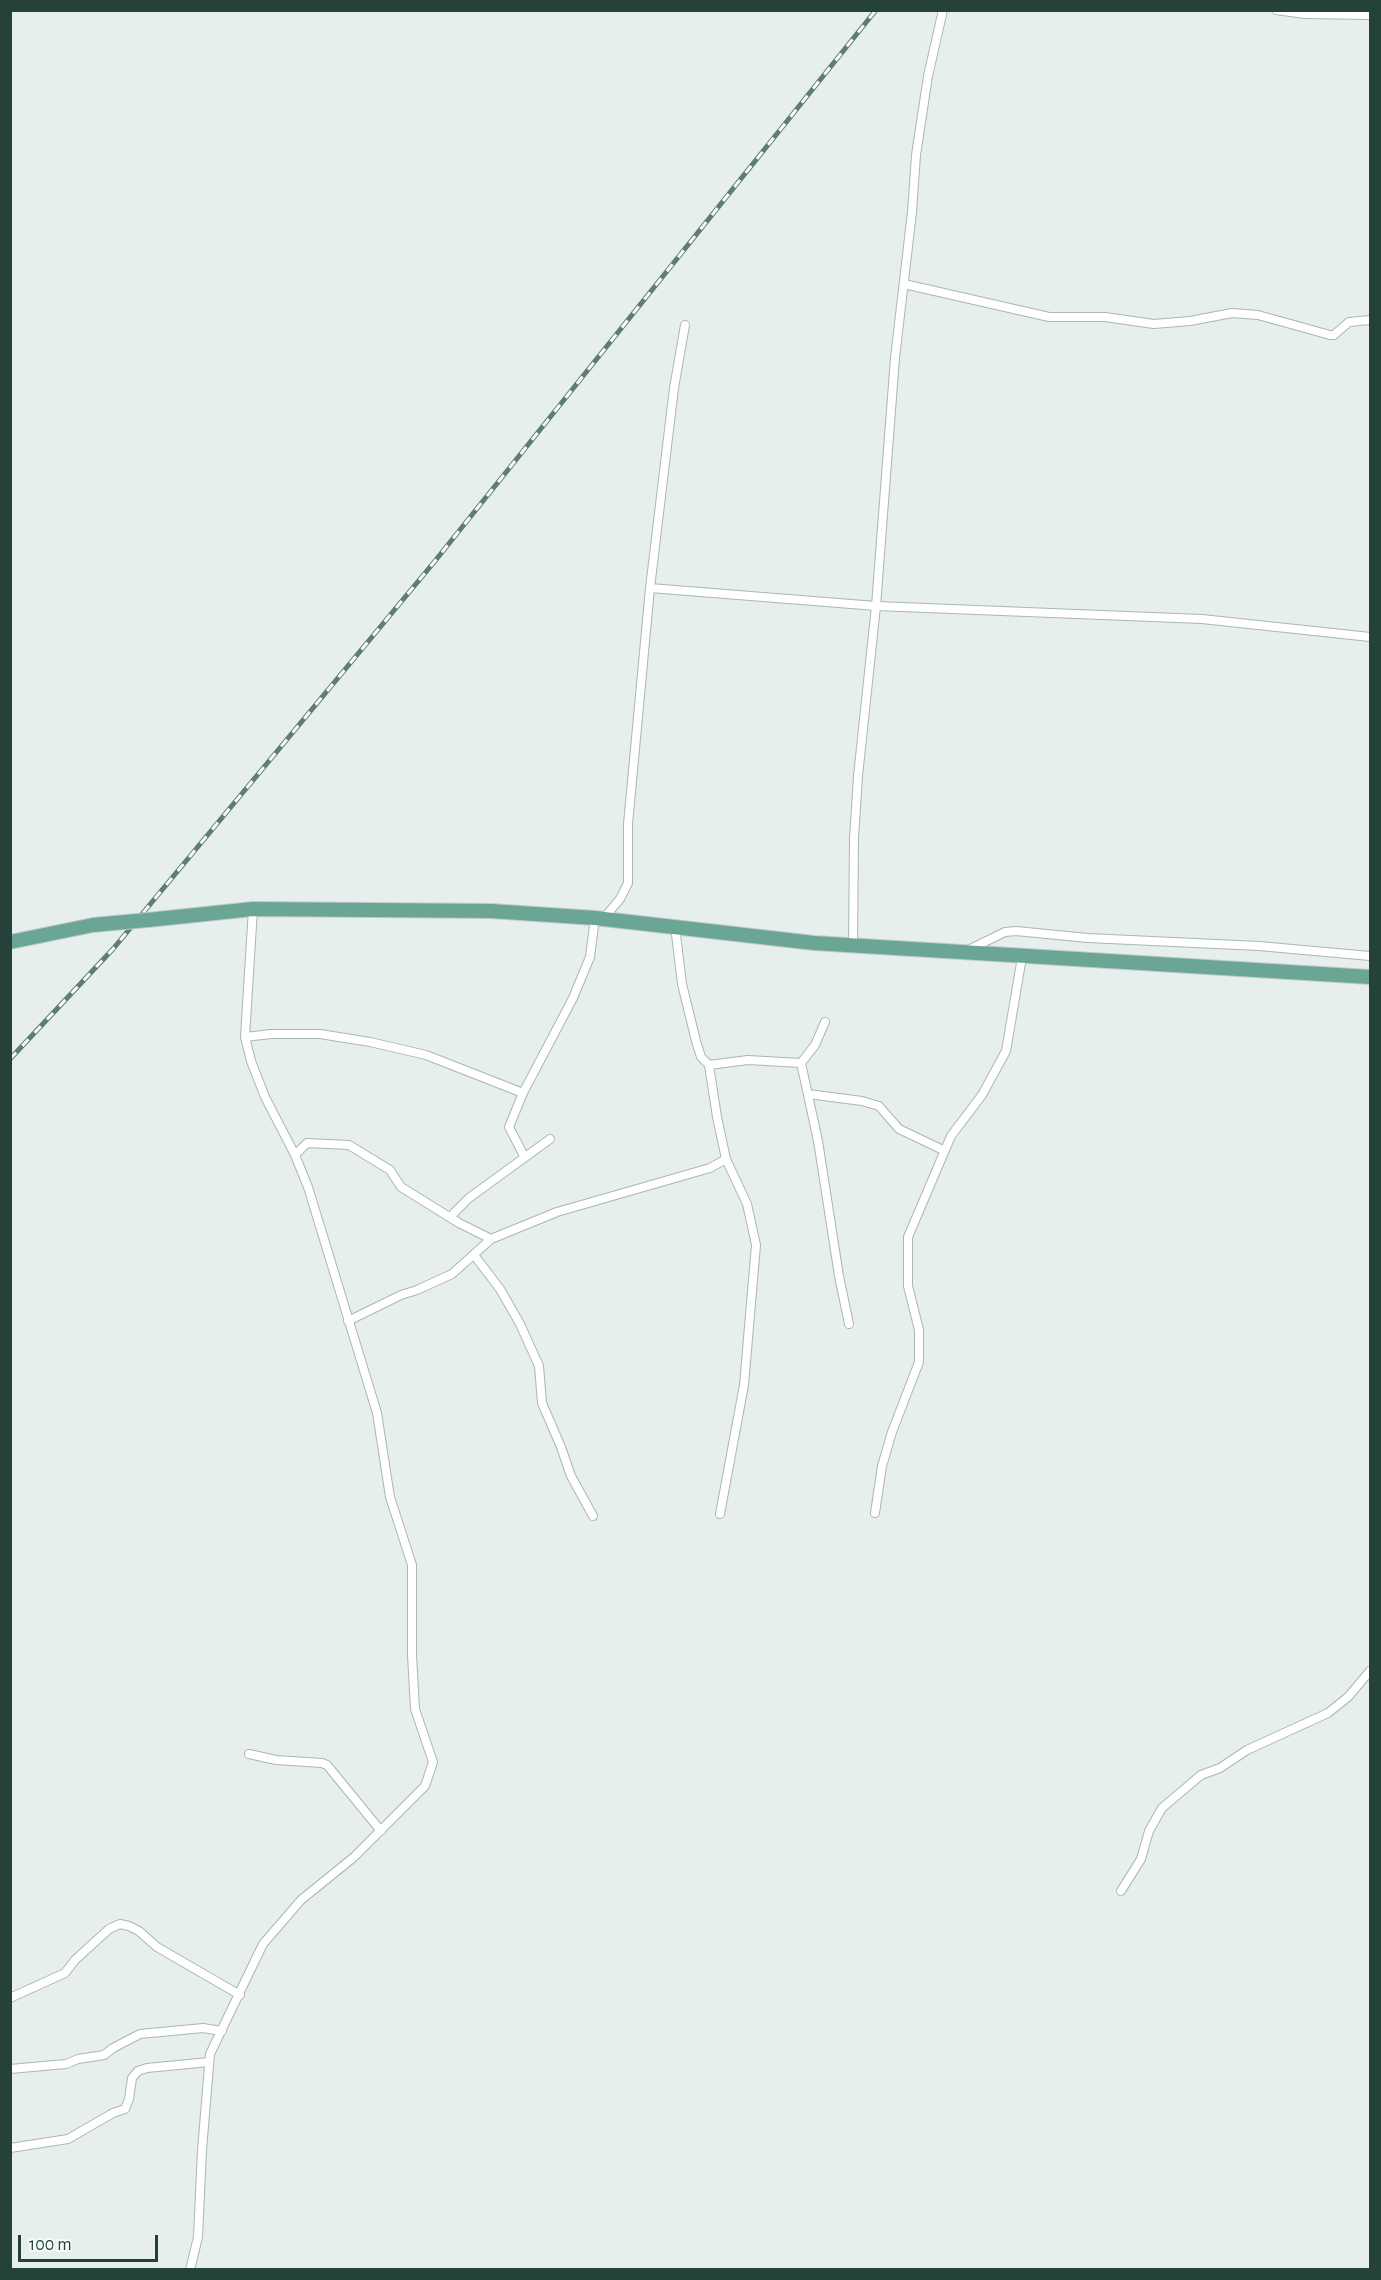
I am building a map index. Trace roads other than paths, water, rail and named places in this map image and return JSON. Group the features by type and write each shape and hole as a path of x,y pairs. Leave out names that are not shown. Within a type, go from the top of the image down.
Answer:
{"main road":[{"path":"10,942 93,925 253,909 491,911 599,918 814,943 1371,977"}],"street":[{"path":"854,945 854,838 858,776 876,606 895,358 916,156 928,76 943,10"},
{"path":"1276,10 1305,14 1371,15"},
{"path":"904,284 1049,317 1105,317 1154,324 1190,321 1232,313 1258,315 1330,335 1334,335 1349,322 1371,320"},
{"path":"524,1156 509,1127 523,1093 573,998 590,957 599,918 620,899 628,883 628,824 650,588 674,388 684,325"},
{"path":"650,588 876,606 1202,620 1371,637"},
{"path":"190,2270 198,2237 210,2054 263,1944 301,1900 354,1857 425,1786 433,1762 415,1709 412,1655 412,1565 390,1497 377,1413 308,1187 295,1155 265,1097 251,1061 245,1037 253,909"},
{"path":"675,926 682,984 700,1057 709,1065 726,1159 747,1204 756,1245 744,1385 720,1514"},
{"path":"963,953 995,936 1016,931 1088,938 1259,946 1371,956"},
{"path":"875,1513 882,1466 892,1432 919,1362 919,1330 908,1286 908,1237 943,1150 982,1095 1006,1051 1022,957"},
{"path":"801,1063 815,1046 825,1022"},
{"path":"245,1037 271,1034 320,1034 370,1042 426,1055 523,1093"},
{"path":"709,1065 748,1060 801,1063"},
{"path":"801,1063 849,1324"},
{"path":"808,1094 862,1101 879,1106 899,1129 943,1150"},
{"path":"450,1217 469,1198 550,1139"},
{"path":"295,1155 308,1143 349,1145 390,1170 401,1187 491,1239"},
{"path":"348,1321 401,1295 452,1274 491,1239 558,1212 710,1168 726,1159"},
{"path":"474,1255 500,1289 530,1345 539,1366 542,1403 571,1476 593,1516"},
{"path":"1121,1891 1141,1859 1149,1831 1162,1808 1201,1775 1220,1768 1247,1750 1337,1707 1371,1671"},
{"path":"249,1754 276,1760 322,1763 327,1766 381,1831"},
{"path":"10,1998 65,1973 75,1960 109,1929 120,1924 139,1931 157,1947 240,1995"},
{"path":"10,2069 66,2064 78,2059 104,2055 140,2034 203,2028 222,2031"},
{"path":"10,2148 68,2139 113,2113 125,2109 132,2078 138,2071 147,2068 209,2062"}],"railway":[{"path":"10,1059 113,949 435,561 876,10"}]}
